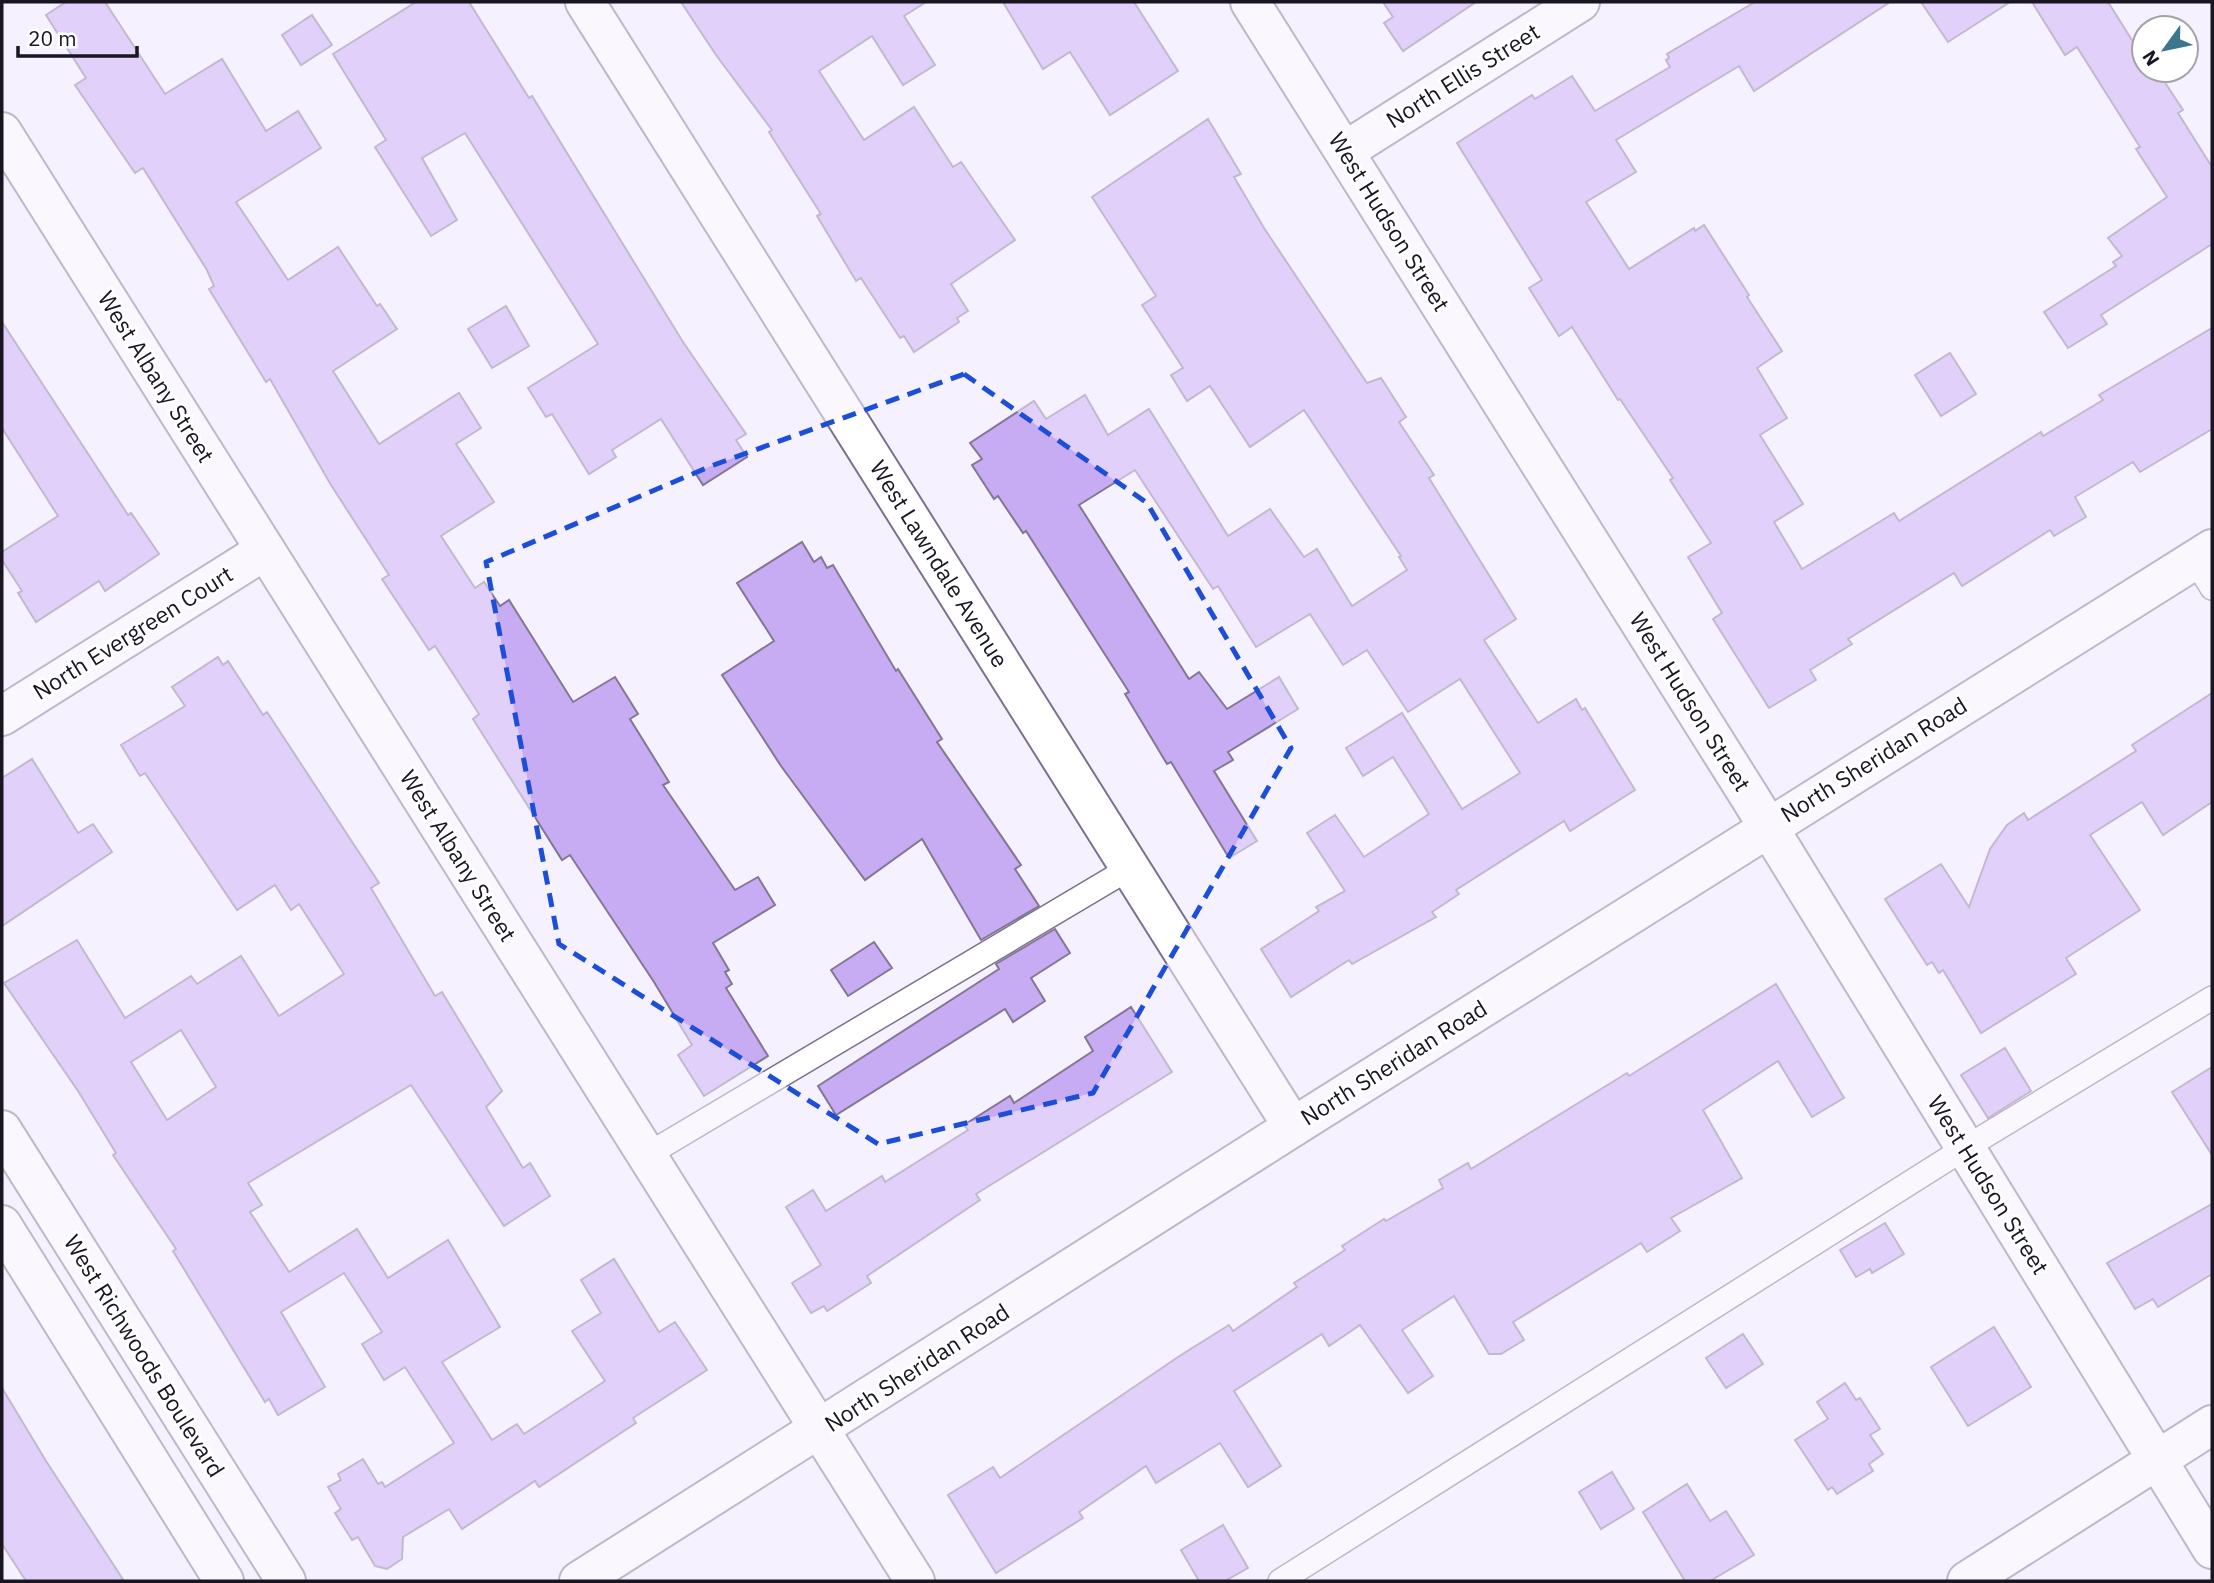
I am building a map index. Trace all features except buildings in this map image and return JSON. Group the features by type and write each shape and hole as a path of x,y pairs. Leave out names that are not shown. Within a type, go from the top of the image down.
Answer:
{"street":[{"name":"West Lawndale Avenue","path":"585,2 1293,1127"},
{"name":"West Hudson Street","path":"1250,2 1768,827 2212,1549"},
{"name":"North Ellis Street","path":"1345,151 1580,2"},
{"name":"West Albany Street","path":"2,131 915,1581"},
{"name":"North Evergreen Court","path":"2,716 264,551"},
{"name":"North Sheridan Road","path":"579,1581 1768,827 2206,566"},
{"name":"West Richwoods Boulevard","path":"2,1130 286,1581"},
{"path":"2,1225 224,1581"},
{"path":"1967,1581 2212,1425"}],"lane":[{"path":"647,1155 1129,867"},
{"path":"1280,1581 1965,1149 2212,998"}],"highlighted area":[{"path":"964,374 1147,503 1291,748 1093,1093 878,1144 559,944 486,562 711,466"}]}
